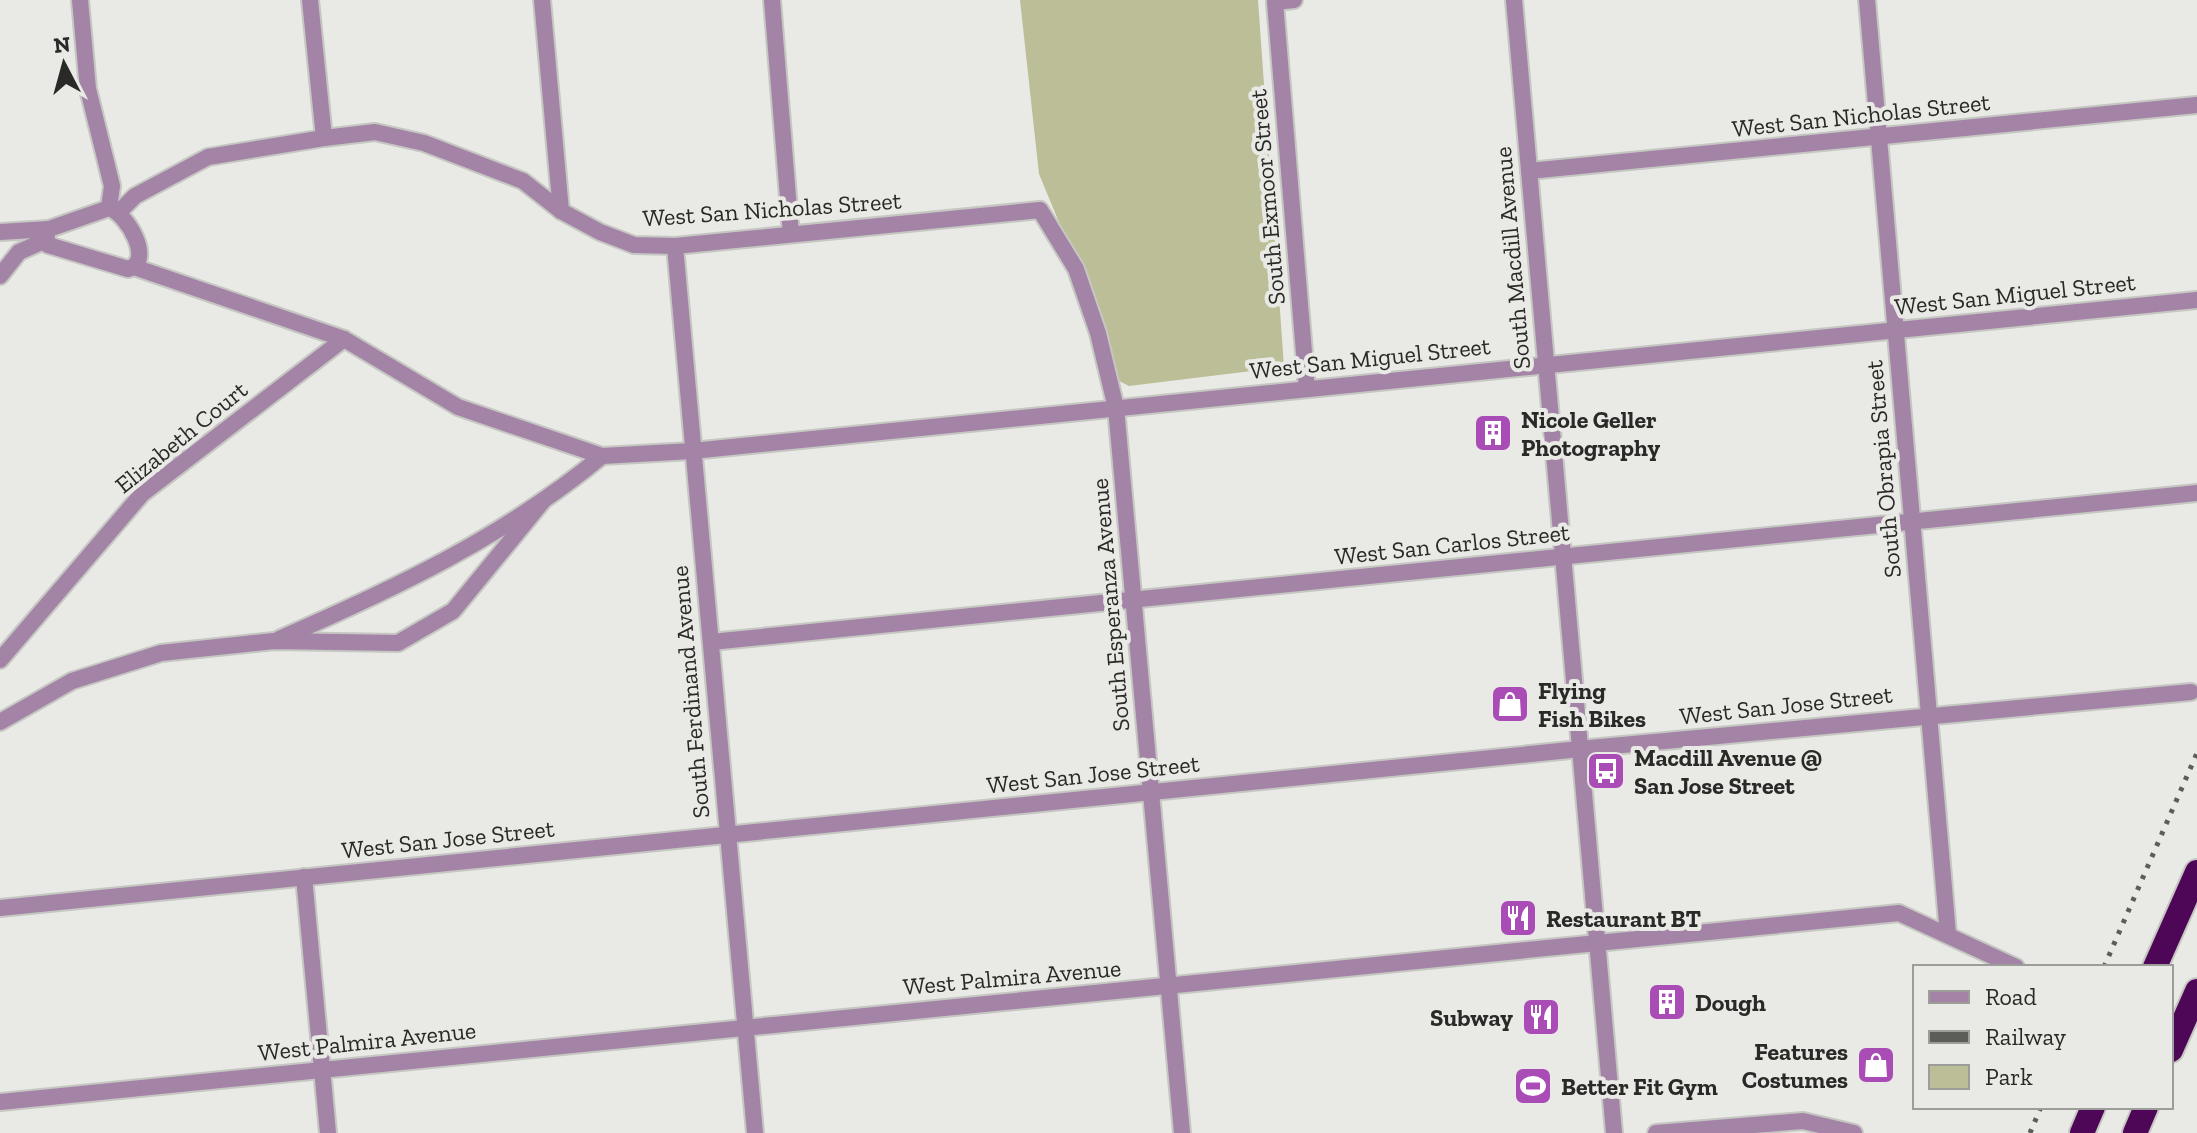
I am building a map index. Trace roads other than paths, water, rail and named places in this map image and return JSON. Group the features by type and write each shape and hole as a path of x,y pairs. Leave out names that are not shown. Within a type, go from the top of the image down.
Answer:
{"highway":[{"path":"2156,965 2197,872"},
{"path":"2173,1045 2197,991"},
{"path":"2082,1133 2092,1109"},
{"path":"2135,1133 2147,1109"},
{"path":"2142,1133 2148,1109"}],"street":[{"path":"47,234 53,248 128,269 137,264 139,249 114,210 112,186 88,89 80,0"},
{"path":"310,0 324,138"},
{"path":"542,0 561,211"},
{"path":"772,0 791,234"},
{"path":"1275,2 1294,0"},
{"name":"South Macdill Avenue","path":"1514,0 1614,1133"},
{"name":"South Obrapia Street","path":"1867,0 1948,934"},
{"name":"South Exmoor Street","path":"1275,2 1307,389"},
{"name":"West San Nicholas Street","path":"1529,171 2197,105"},
{"name":"West San Nicholas Street","path":"47,234 114,210 208,157 375,132 424,143 523,181 561,211 600,232 634,245 675,246 1040,210"},
{"name":"South Esperanza Avenue","path":"1040,210 1076,269 1098,333 1116,408 1182,1133"},
{"path":"0,232 47,234"},
{"path":"0,276 19,252 47,234"},
{"name":"South Ferdinand Avenue","path":"675,246 755,1133"},
{"path":"134,267 344,339 458,407 602,456"},
{"name":"West San Miguel Street","path":"602,456 692,451 2197,300"},
{"name":"Elizabeth Court","path":"0,660 142,494 344,339"},
{"path":"274,641 443,564 543,501 602,456"},
{"name":"West San Carlos Street","path":"711,642 2197,493"},
{"path":"0,722 72,681 161,653 274,641 398,643 453,611 543,501"},
{"name":"West San Jose Street","path":"0,908 1928,715 2191,692"},
{"path":"304,877 328,1133"},
{"name":"West Palmira Avenue","path":"0,1102 1899,913 2012,965"},
{"path":"1656,1133 1803,1121 1854,1133"}],"railway":[{"path":"2105,965 2197,753"},
{"path":"2030,1133 2040,1109"}],"place":[{"name":"Nicole Geller Photography","path":"1493,433"},
{"name":"Flying Fish Bikes","path":"1510,704"},
{"name":"Macdill Avenue @ San Jose Street","path":"1606,771"},
{"name":"Restaurant BT","path":"1518,918"},
{"name":"Dough","path":"1667,1002"},
{"name":"Subway","path":"1541,1017"},
{"name":"Features Costumes","path":"1876,1065"},
{"name":"Better Fit Gym","path":"1533,1086"}]}
